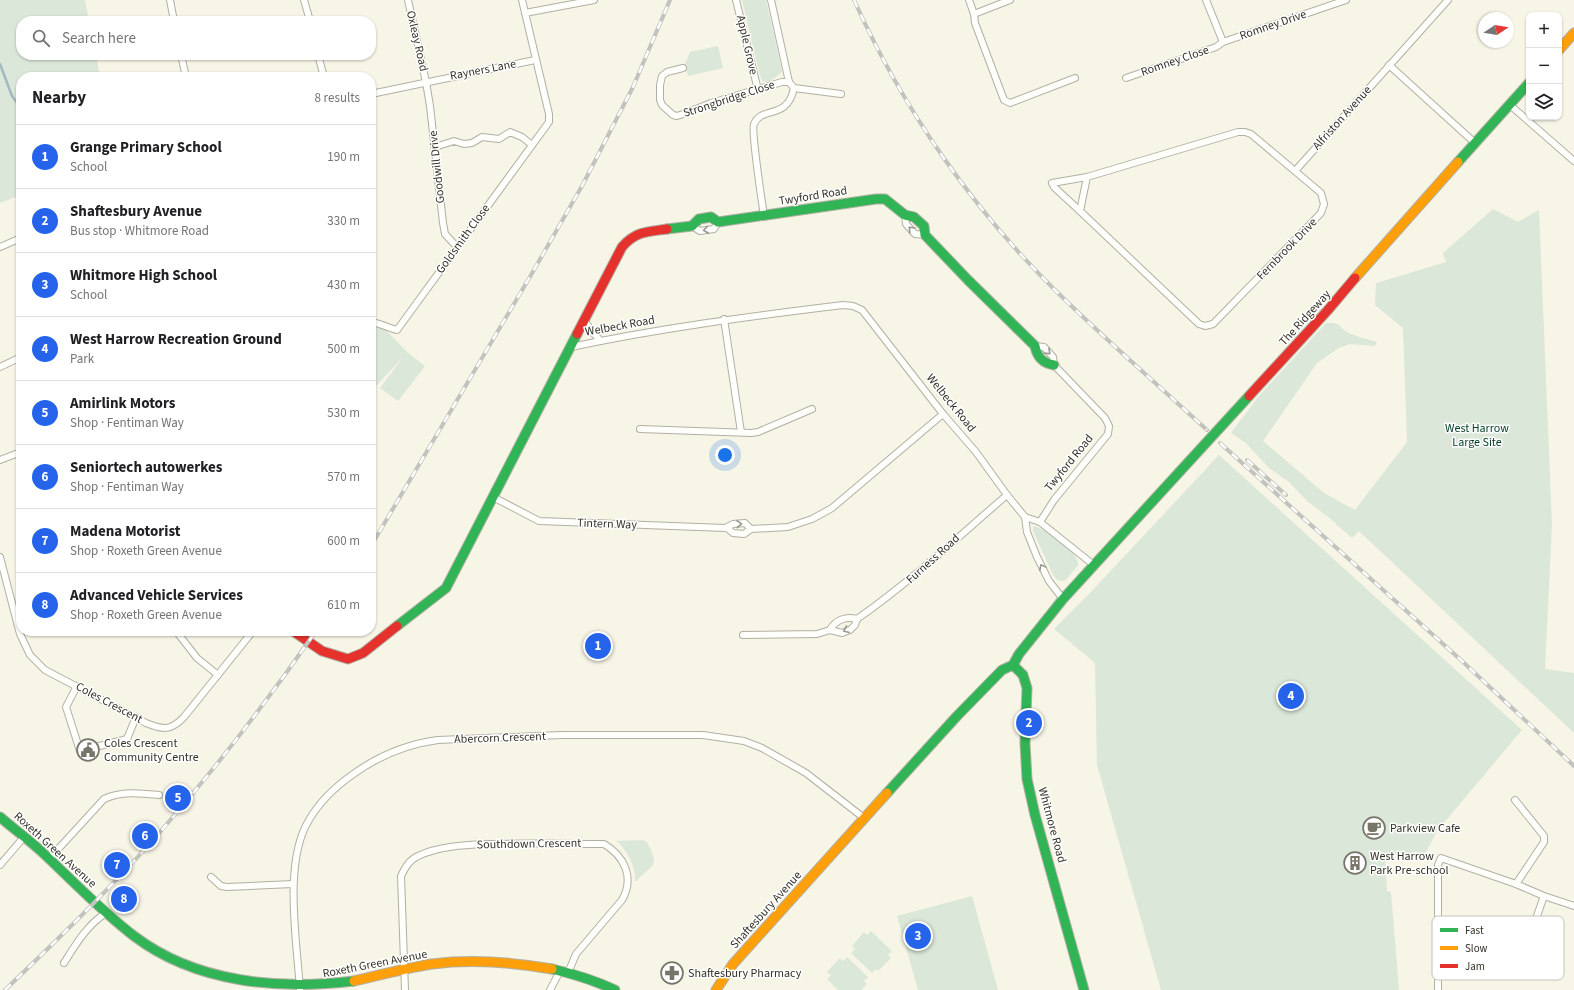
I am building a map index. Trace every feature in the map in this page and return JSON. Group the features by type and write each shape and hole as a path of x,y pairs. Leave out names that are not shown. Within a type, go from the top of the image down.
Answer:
{"street":[{"path":"170,0 173,16"},
{"path":"304,0 309,16"},
{"name":"Oxleay Road","path":"408,0 426,82"},
{"path":"522,0 536,60"},
{"path":"525,12 594,0"},
{"name":"Apple Grove","path":"736,0 758,90"},
{"path":"771,0 788,82"},
{"path":"969,0 975,22 1004,100 1010,103 1075,78"},
{"path":"974,14 1010,0"},
{"path":"1206,0 1223,42"},
{"name":"Romney Drive","path":"1223,42 1346,0"},
{"name":"Alfriston Avenue","path":"1295,171 1448,0"},
{"path":"1561,48 1574,33"},
{"name":"Romney Close","path":"1126,78 1216,47 1223,42"},
{"path":"182,60 185,72"},
{"path":"319,60 323,72"},
{"name":"Rayners Lane","path":"376,93 536,60"},
{"name":"Goldsmith Close","path":"376,323 397,330 547,126 549,118 536,60"},
{"path":"1390,65 1475,143"},
{"name":"Strongbridge Close","path":"683,68 667,72 662,76 660,84 660,100 673,115 686,113 711,103 777,83 788,82 794,88 789,102 784,108 758,118 753,124 764,216"},
{"name":"Goodwill Drive","path":"426,82 445,234 457,247"},
{"name":"The Ridgeway","path":"1095,566 1328,310 1361,270 1528,84"},
{"path":"794,88 842,94"},
{"path":"1510,105 1574,161"},
{"path":"435,147 454,141 469,144 482,137 499,139 510,132 522,136 531,147"},
{"name":"Fernbrook Drive","path":"1238,132 1245,132 1251,134 1321,193 1324,204 1321,214 1213,324 1205,326 1199,324 1054,187 1052,183 1087,177 1238,132"},
{"path":"1080,211 1087,177"},
{"name":"Twyford Road","path":"571,347 622,247 630,238 642,233 692,226 698,219 711,217 718,222 876,199 885,199 905,215 914,217 924,226 925,235 1035,346 1036,356 1045,364 1054,365 1105,418 1109,426 1108,434 1054,500 1040,522"},
{"path":"0,247 16,240"},
{"name":"Welbeck Road","path":"300,636 322,651 348,659 363,653 446,588 571,347 724,320 843,305 853,306 862,310 943,414 976,452 1025,517 1027,532 1037,557 1049,581 1063,599"},
{"path":"584,319 591,331 601,341"},
{"path":"724,320 740,432"},
{"path":"1,364 16,359"},
{"path":"640,429 751,433 758,432 812,409"},
{"name":"Tintern Way","path":"727,528 733,534 744,534 751,529 788,527 812,519 832,508 943,414"},
{"path":"0,460 16,454"},
{"name":"Furness Road","path":"743,635 817,634 830,630 842,633 850,630 855,625 857,619 906,584 1007,495"},
{"name":"Tintern Way","path":"492,497 539,521 727,528 733,524 745,523 751,529"},
{"path":"1014,666 1019,654 1063,599 1095,566 1040,522 1025,517"},
{"name":"Coles Crescent","path":"0,557 16,619"},
{"name":"Furness Road","path":"830,630 832,624 839,620 852,618 857,619"},
{"name":"Coles Crescent","path":"21,636 30,655 45,670 160,728 176,726 184,718 249,636"},
{"path":"180,636 197,658 218,674"},
{"name":"Shaftesbury Avenue","path":"716,990 733,964 957,716 1002,670 1014,666"},
{"name":"Whitmore Road","path":"1014,666 1023,675 1027,688 1025,743 1028,780 1034,808 1084,990"},
{"path":"77,686 66,707 80,751 127,739 136,717"},
{"name":"Abercorn Crescent","path":"300,989 292,884 299,846 308,821 320,803 338,785 362,768 399,749 438,740 561,735 703,735 744,741 762,748 806,773 864,818"},
{"path":"49,859 104,799 127,792 159,795"},
{"path":"1515,800 1544,836 1544,842 1516,884"},
{"name":"Roxeth Green Avenue","path":"0,817 49,859 106,913 138,939 164,956 193,969 244,984 300,989 314,988 352,982 404,969 434,964 504,962 590,978 615,990"},
{"path":"0,865 24,837"},
{"name":"Southdown Crescent","path":"405,990 400,876 408,862 427,852 468,845 511,843 604,844 614,850 624,864 628,879 628,891 576,954 550,990"},
{"path":"1438,916 1438,865 1441,858 1574,906"},
{"path":"211,877 221,886 227,887 292,884"},
{"path":"1537,916 1544,896"},
{"path":"64,963 91,924 106,913"}],"green space":[{"path":"0,0 85,0 88,16 16,16 16,60 97,60 99,72 16,72 16,197 0,203"},
{"path":"742,0 766,0 782,70 781,73 769,82 762,81 759,72"},
{"path":"718,46 723,68 688,76 685,64 690,52"},
{"name":"West Harrow Large Site","path":"1493,209 1518,222 1539,210 1552,525 1545,669 1574,673 1574,733 1359,531 1352,538 1307,501 1289,482 1269,468 1246,443 1231,433 1258,397 1326,323 1338,324 1349,333 1377,342 1375,346 1350,344 1339,348 1317,363 1263,441 1324,493 1355,510 1407,442 1403,328 1375,305 1376,283 1446,262 1443,253"},
{"path":"376,323 379,323 407,352 425,366 398,401 380,388 403,357 376,386"},
{"path":"1219,455 1522,730 1437,831 1424,856 1385,855 1387,891 1391,892 1399,990 1161,990 1097,765 1095,663 1054,629 1089,594"},
{"path":"1035,526 1061,542 1074,554 1078,565 1066,580 1057,580 1053,575 1033,531 1033,527"},
{"path":"617,841 646,841 653,856 654,862 653,865 635,882 633,865 625,850"},
{"path":"972,896 998,990 918,990 897,916"},
{"path":"871,931 892,951 888,955 891,958 878,971 876,969 872,973 851,953 855,949 852,946 864,932 867,935"},
{"path":"847,957 868,977 864,981 867,984 861,990 838,990 827,979 831,975 827,972 840,958 843,961"}],"waterway":[{"path":"0,64 12,96 16,101"}],"railway":[{"path":"376,538 582,186 633,87 670,0"},
{"path":"854,0 873,40 918,119 942,156 997,228 1058,293 1207,430"},
{"path":"1220,443 1462,661 1574,766"},
{"path":"1247,460 1286,495"},
{"path":"5,990 100,897 154,839 197,789 238,737 278,685 312,636"}],"traffic: fast":[{"path":"1458,162 1528,84"},
{"path":"667,229 692,226 699,219 711,217 718,222 876,199 885,199 905,215 914,217 924,226 925,235 1035,346 1041,359 1046,363 1054,365"},
{"path":"397,626 446,588 577,334"},
{"path":"887,793 957,716 1002,670 1013,665 1019,654 1063,599 1249,396"},
{"path":"1013,665 1023,675 1027,688 1025,743 1027,779 1035,815 1084,990"},
{"path":"0,817 37,848 98,906 134,936 158,952 184,964 239,980 297,984 326,984 354,981"},
{"path":"552,969 584,978 615,990"}],"traffic: slow":[{"path":"1561,48 1574,33"},
{"path":"1355,278 1458,162"},
{"path":"716,990 733,964 887,793"},
{"path":"354,981 447,962 492,962 552,969"}],"traffic: jam":[{"path":"577,334 622,247 637,235 667,229"},
{"path":"1249,396 1328,310 1355,278"},
{"path":"300,636 322,651 348,659 363,653 397,626"}],"place":[{"name":"Grange Primary School","path":"598,646"},
{"name":"West Harrow Recreation Ground","path":"1291,696"},
{"name":"Shaftesbury Avenue","path":"1029,723"},
{"name":"Coles Crescent Community Centre","path":"88,750"},
{"name":"Amirlink Motors","path":"178,798"},
{"name":"Parkview Cafe","path":"1374,828"},
{"name":"Seniortech autowerkes","path":"145,836"},
{"name":"West Harrow Park Pre-school","path":"1355,863"},
{"name":"Madena Motorist","path":"117,865"},
{"name":"Advanced Vehicle Services","path":"124,899"},
{"name":"Whitmore High School","path":"918,936"},
{"name":"Shaftesbury Pharmacy","path":"672,973"}]}
